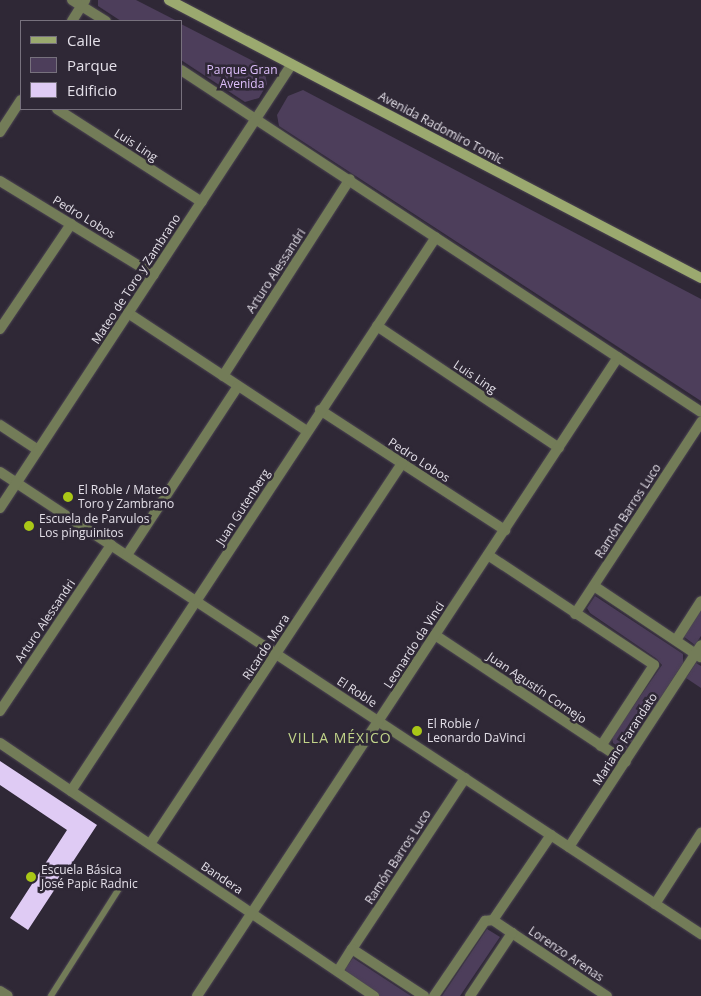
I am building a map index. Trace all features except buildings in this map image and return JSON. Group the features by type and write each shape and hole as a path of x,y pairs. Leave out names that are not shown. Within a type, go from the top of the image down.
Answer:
{"main road":[{"name":"Avenida Radomiro Tomic","path":"169,0 701,278"}],"street":[{"path":"72,0 84,3 105,20"},
{"path":"73,20 84,3"},
{"name":"Mateo de Toro y Zambrano","path":"0,508 292,64"},
{"path":"182,71 350,179 701,412"},
{"path":"0,132 20,102"},
{"name":"Luis Ling","path":"59,110 202,202"},
{"name":"Arturo Alessandri","path":"223,376 350,179"},
{"name":"Pedro Lobos","path":"0,181 154,274"},
{"path":"0,329 71,224"},
{"name":"Juan Gutenberg","path":"72,791 320,410 436,237"},
{"path":"128,313 307,432"},
{"name":"Luis Ling","path":"377,326 559,448"},
{"name":"Leonardo da Vinci","path":"198,996 251,912 618,357"},
{"path":"127,555 238,386"},
{"name":"Pedro Lobos","path":"320,410 505,530"},
{"name":"Ramón Barros Luco","path":"575,614 701,422"},
{"path":"0,425 38,450"},
{"name":"Ricardo Mora","path":"150,844 402,463"},
{"name":"El Roble","path":"0,472 701,934"},
{"name":"Arturo Alessandri","path":"0,711 112,545"},
{"path":"488,555 575,614"},
{"path":"594,586 676,640 699,652"},
{"path":"676,640 701,601"},
{"name":"Mariano Farandato","path":"575,614 654,665 602,746"},
{"name":"Juan Agustín Cornejo","path":"435,635 626,762"},
{"name":"Mariano Farandato","path":"569,847 699,652"},
{"name":"Bandera","path":"0,742 374,996"},
{"name":"Ramón Barros Luco","path":"352,949 465,778"},
{"path":"656,904 701,833"},
{"path":"493,920 551,835"},
{"path":"434,996 485,921 493,920 512,933 470,996"},
{"name":"Lorenzo Arenas","path":"512,933 607,996"},
{"path":"338,971 352,949 424,996"},
{"path":"0,991 8,996"}],"lane":[{"path":"51,996 122,884"}],"green space":[{"path":"98,0 136,0 175,20 119,20 98,6"},
{"name":"Parque Gran Avenida","path":"182,25 257,63 265,73 267,84 259,98 245,102 182,61"},
{"path":"303,90 701,299 701,401 279,126 277,115 288,96"},
{"path":"595,596 683,654 683,663 629,747 622,749 613,743 612,737 662,665 657,659 590,613 587,608"},
{"path":"701,609 701,636 695,645 683,636"},
{"path":"696,663 701,666 701,688 686,678"},
{"path":"487,929 500,937 460,996 442,996"},
{"path":"353,958 411,996 380,996 349,975 345,969"}],"place":[{"name":"El Roble / Mateo Toro y Zambrano","path":"68,497"},
{"name":"Escuela de Parvulos Los pinguinitos","path":"29,526"},
{"name":"El Roble / Leonardo DaVinci","path":"417,731"},
{"name":"Escuela Básica José Papic Radnic","path":"31,877"}],"district":[{"name":"VILLA MÉXICO","path":"340,738"}]}
